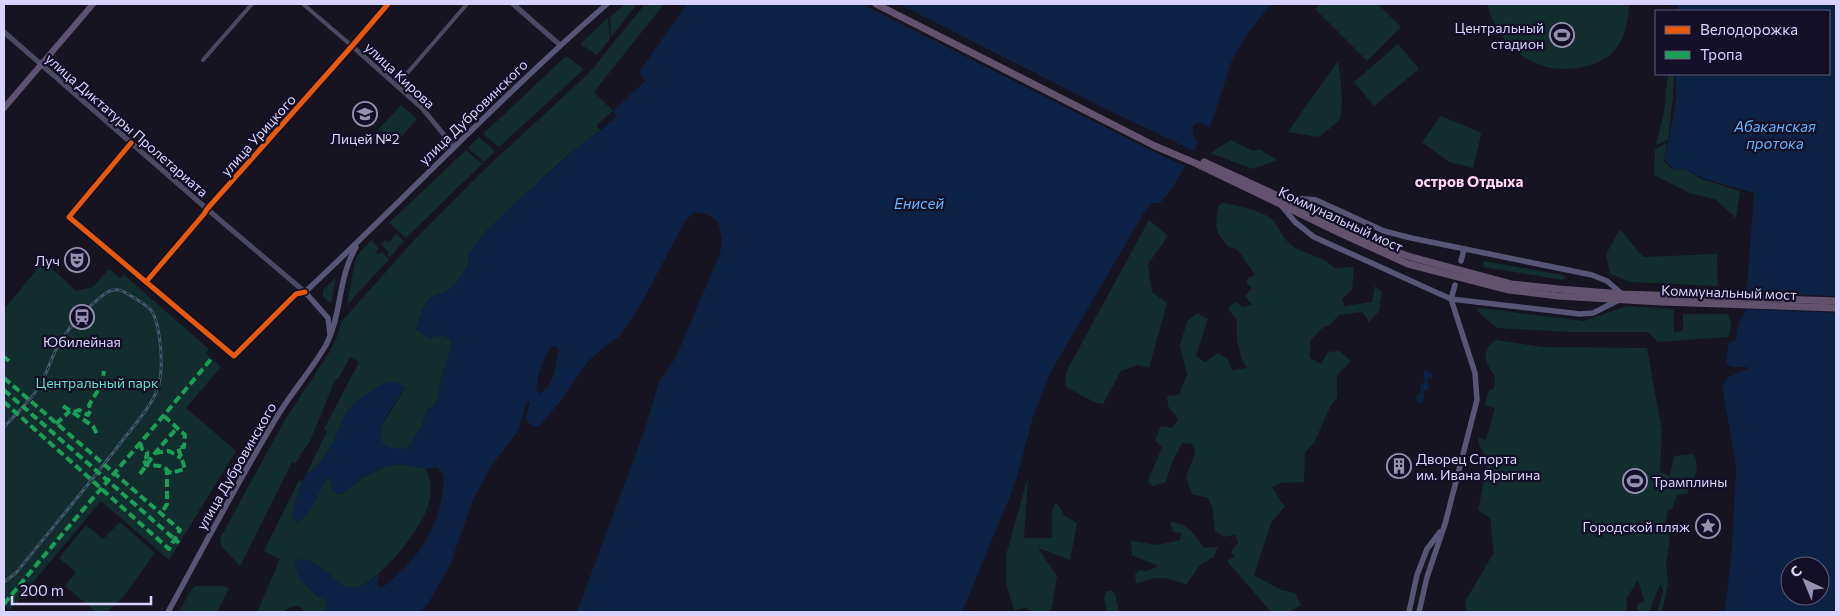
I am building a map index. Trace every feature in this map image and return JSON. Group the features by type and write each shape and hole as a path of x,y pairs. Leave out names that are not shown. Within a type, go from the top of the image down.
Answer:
{"highway":[{"name":"Коммунальный мост","path":"876,4 1155,146 1216,170"},
{"name":"Коммунальный мост","path":"886,4 1151,139 1280,200 1377,251 1408,264 1509,290 1558,296 1622,296 1836,308"},
{"name":"Коммунальный мост","path":"1661,298 1836,301"}],"main road":[{"path":"4,108 93,4"},
{"name":"улица Дубровинского","path":"305,292 560,45 607,4"},
{"path":"1280,200 1316,200 1384,231 1592,275 1607,281 1622,296 1593,313 1580,314 1451,298 1314,237 1295,222 1280,200"},
{"name":"улица Дубровинского","path":"168,612 261,443 281,410 320,354 336,321 347,268 359,241"},
{"path":"1461,261 1464,249"},
{"path":"1419,612 1427,577 1443,528 1477,400 1475,373 1451,298 1454,285"},
{"path":"305,292 328,318 330,334"},
{"path":"1409,612 1417,575 1427,549 1443,528"},
{"path":"1417,575 1427,577"}],"street":[{"path":"203,60 252,4"},
{"name":"улица Кирова","path":"303,4 398,85 422,108 454,147"},
{"name":"улица Урицкого","path":"146,282 207,209 388,4"},
{"path":"398,85 467,4"},
{"path":"513,4 560,45"},
{"name":"улица Диктатуры Пролетариата","path":"4,32 305,292"},
{"path":"131,143 69,217 146,282"},
{"name":"улица Дубровинского","path":"146,282 234,356 296,294 305,292"}],"green space":[{"path":"625,4 637,4 611,37 610,17"},
{"path":"645,4 664,4 594,92 613,111 597,125 601,130 560,162 501,218 468,255 468,265 458,281 445,293 430,299 425,305 416,330 429,338 447,337 451,346 442,375 437,401 432,408 427,409 414,441 407,448 399,450 385,446 379,438 381,427 405,388 390,382 370,392 350,408 333,443 311,472 307,472 327,431 324,429 359,362 350,357 338,379 335,380 311,439 295,464 292,462 240,566 222,547 220,538 286,418 330,351 342,321 416,238 487,167 589,73"},
{"path":"1320,4 1378,4 1401,27 1367,61 1315,9"},
{"name":"Центральный стадион","path":"1487,4 1629,4 1627,24 1623,37 1612,53 1591,65 1561,69 1546,67 1532,62 1520,54 1500,32 1492,19"},
{"path":"608,18 610,39 597,55 580,44"},
{"path":"1398,44 1419,69 1374,106 1354,82"},
{"path":"566,56 584,69 499,147 483,134"},
{"path":"1338,61 1342,100 1339,120 1318,137 1288,132"},
{"path":"1668,75 1674,75 1668,140 1656,145 1664,112"},
{"path":"401,105 417,119 395,144 379,129"},
{"path":"1441,116 1480,132 1481,135 1473,168 1449,162 1422,142"},
{"path":"479,137 495,151 484,162 468,148"},
{"path":"1231,140 1253,151 1259,149 1277,160 1253,169 1210,153"},
{"path":"1667,142 1664,162 1673,170 1686,169 1701,179 1740,191 1736,218 1715,199 1692,194 1654,175 1655,150"},
{"path":"466,150 482,164 406,238 389,223"},
{"path":"1222,203 1250,209 1270,217 1283,236 1295,248 1329,263 1334,268 1354,267 1352,290 1342,299 1344,306 1372,302 1375,286 1382,292 1379,311 1368,323 1367,318 1362,312 1339,315 1330,325 1323,327 1310,341 1310,358 1321,364 1328,352 1339,351 1351,361 1337,375 1337,398 1330,407 1314,443 1305,452 1304,482 1281,483 1272,487 1285,506 1271,523 1254,575 1281,590 1295,593 1301,605 1289,612 1271,612 1227,561 1235,556 1231,552 1238,542 1235,535 1223,537 1215,531 1213,509 1208,498 1192,494 1186,477 1195,453 1192,444 1182,443 1171,465 1166,482 1153,486 1148,481 1162,447 1155,440 1161,426 1172,428 1178,419 1168,406 1167,396 1179,395 1187,375 1180,346 1187,321 1197,313 1208,319 1196,356 1205,362 1218,353 1228,359 1232,370 1247,368 1242,360 1237,340 1237,320 1228,309 1235,302 1243,307 1252,305 1245,296 1252,288 1246,283 1249,277 1255,275 1237,249 1228,247 1218,233 1216,223 1218,206"},
{"path":"1149,220 1168,236 1148,264 1152,292 1167,303 1149,368 1138,365 1121,371 1103,404 1094,402 1066,387 1066,372"},
{"path":"1620,229 1643,257 1717,254 1718,286 1630,282 1610,274 1606,254"},
{"path":"396,234 404,241 390,257 387,255 389,252 381,244 385,240 388,243"},
{"path":"371,240 379,248 376,252 378,255 381,252 389,259 347,305 355,260"},
{"name":"Центральный парк","path":"44,261 76,291 93,287 109,269 120,278 124,275 209,349 206,353 221,367 186,408 236,451 169,560 101,501 10,610 4,604 4,309"},
{"path":"1484,261 1563,275 1566,278 1562,280 1483,267"},
{"path":"336,277 331,304 323,296 323,290"},
{"path":"1627,306 1674,309 1674,332 1683,331 1683,314 1728,314 1731,323 1730,331 1728,337 1658,342 1648,332 1569,332 1497,328 1476,310 1481,308 1584,321"},
{"path":"1495,340 1544,347 1647,348 1662,431 1660,472 1670,476 1674,456 1693,454 1697,464 1696,474 1687,494 1677,495 1672,509 1668,510 1666,521 1670,539 1666,563 1668,584 1662,612 1657,612 1663,592 1661,584 1649,612 1636,612 1638,604 1644,601 1638,580 1627,598 1626,612 1466,612 1466,600 1494,552 1490,518 1478,510 1488,462 1478,442 1479,438 1486,440 1495,408 1485,405 1488,392 1494,388 1495,376 1489,367 1486,354 1487,349"},
{"path":"398,464 425,468 431,487 430,497 424,516 417,528 387,566 365,584 355,588 345,586 328,576 300,579 316,595 326,600 329,605 325,612 305,612 300,606 293,606 282,612 257,612 280,559 264,551 299,480 303,481 292,516 296,522 302,519 310,510 326,479 331,479 333,491 341,494 362,478 387,466"},
{"path":"1028,477 1024,538 1052,538 1052,510 1056,502 1065,516 1077,523 1070,560 1038,548 1057,576 1051,612 1032,612 1025,608 1014,610 1006,584 1006,555"},
{"path":"120,522 155,553 124,596 107,612 96,612 65,586 76,572 59,558 86,525 103,539"},
{"path":"1170,522 1190,530 1204,548 1218,547 1214,557 1200,565 1186,585 1161,578 1136,584 1135,574 1140,570 1147,571 1158,566 1132,555 1131,541 1158,545 1180,540 1181,533 1173,532"},
{"path":"195,586 222,586 229,588 217,612 179,612"},
{"path":"1106,591 1112,591 1115,594 1119,612 1107,612 1104,598"}],"water":[{"name":"Енисей","path":"687,4 1271,4 1247,34 1232,60 1210,128 1200,122 1193,125 1193,135 1198,143 1173,187 1160,203 1152,203 1143,214 1049,375 1032,420 1017,477 1009,499 962,612 577,612 645,429 659,382 676,357 720,254 722,239 718,222 707,214 694,212 685,221 640,306 620,336 590,359 558,404 538,427 531,425 526,419 530,402 527,402 518,431 491,466 473,500 450,565 429,602 421,612 325,612 327,603 302,581 295,568 295,563 300,559 308,560 339,582 352,588 369,582 380,573 377,584 381,587 384,586 409,563 428,538 439,509 444,475 437,468 398,464 387,466 362,478 345,492 338,494 333,491 331,479 328,478 325,480 310,510 296,522 292,516 298,492 307,472 311,472 326,454 349,409 365,395 387,383 397,382 405,388 385,419 381,436 383,442 389,447 408,448 421,427 427,409 432,408 437,401 442,375 451,346 447,337 429,338 416,330 425,305 432,298 445,293 453,286 465,270 469,260 468,255 487,230 578,147 617,116 613,111 645,81 639,72","holes":["552,346 556,346 559,349 554,374 548,386 540,394 536,389 541,367"]},
{"name":"Абаканская протока","path":"1678,4 1836,4 1836,612 1725,612 1732,548 1736,470 1722,387 1728,377 1749,369 1747,367 1731,367 1726,361 1729,343 1736,339 1738,324 1745,313 1754,193 1702,178 1686,169 1674,169 1665,160 1676,101 1676,75 1830,75 1830,10 1677,10"},
{"path":"1426,370 1432,373 1432,377 1427,380 1428,390 1423,391 1425,400 1419,403 1416,398 1421,393 1420,385 1425,381 1423,373"}],"pier":[{"path":"862,4 899,4 1100,106 1196,152 1188,167 1162,156"},
{"path":"1744,293 1836,296 1836,313 1743,309"}],"railway":[{"path":"4,427 27,403 39,387 65,334 99,298 110,291 118,290 129,294 153,313 160,339 161,371 158,388 151,402 16,573 4,582"}],"marked path":[{"path":"4,357 9,361"},
{"path":"4,604 212,358"},
{"path":"74,412 79,410 88,415 91,410 89,405 102,384 104,371"},
{"path":"4,378 180,530 169,549 4,402"},
{"path":"4,390 179,543"},
{"path":"63,406 93,426 97,434"},
{"path":"56,424 70,411"},
{"path":"164,416 185,435 184,447 178,447 185,469 171,473 167,470"},
{"path":"140,474 177,428"},
{"path":"140,443 142,449 147,452 147,457 143,458 146,465 160,466 167,470 167,504 161,514"},
{"path":"155,453 169,451 181,458"}],"cycle path":[{"path":"146,282 207,209 388,4"},
{"path":"131,143 69,217 234,356 296,294 305,292"}],"place":[{"name":"Центральный стадион","path":"1562,35"},
{"name":"Лицей №2","path":"365,114"},
{"name":"Луч","path":"77,260"},
{"name":"Юбилейная","path":"82,317"},
{"name":"Дворец Спорта им. Ивана Ярыгина","path":"1399,466"},
{"name":"Трамплины","path":"1635,481"},
{"name":"Городской пляж","path":"1708,526"}],"district":[{"name":"остров Отдыха","path":"1469,181"}]}
